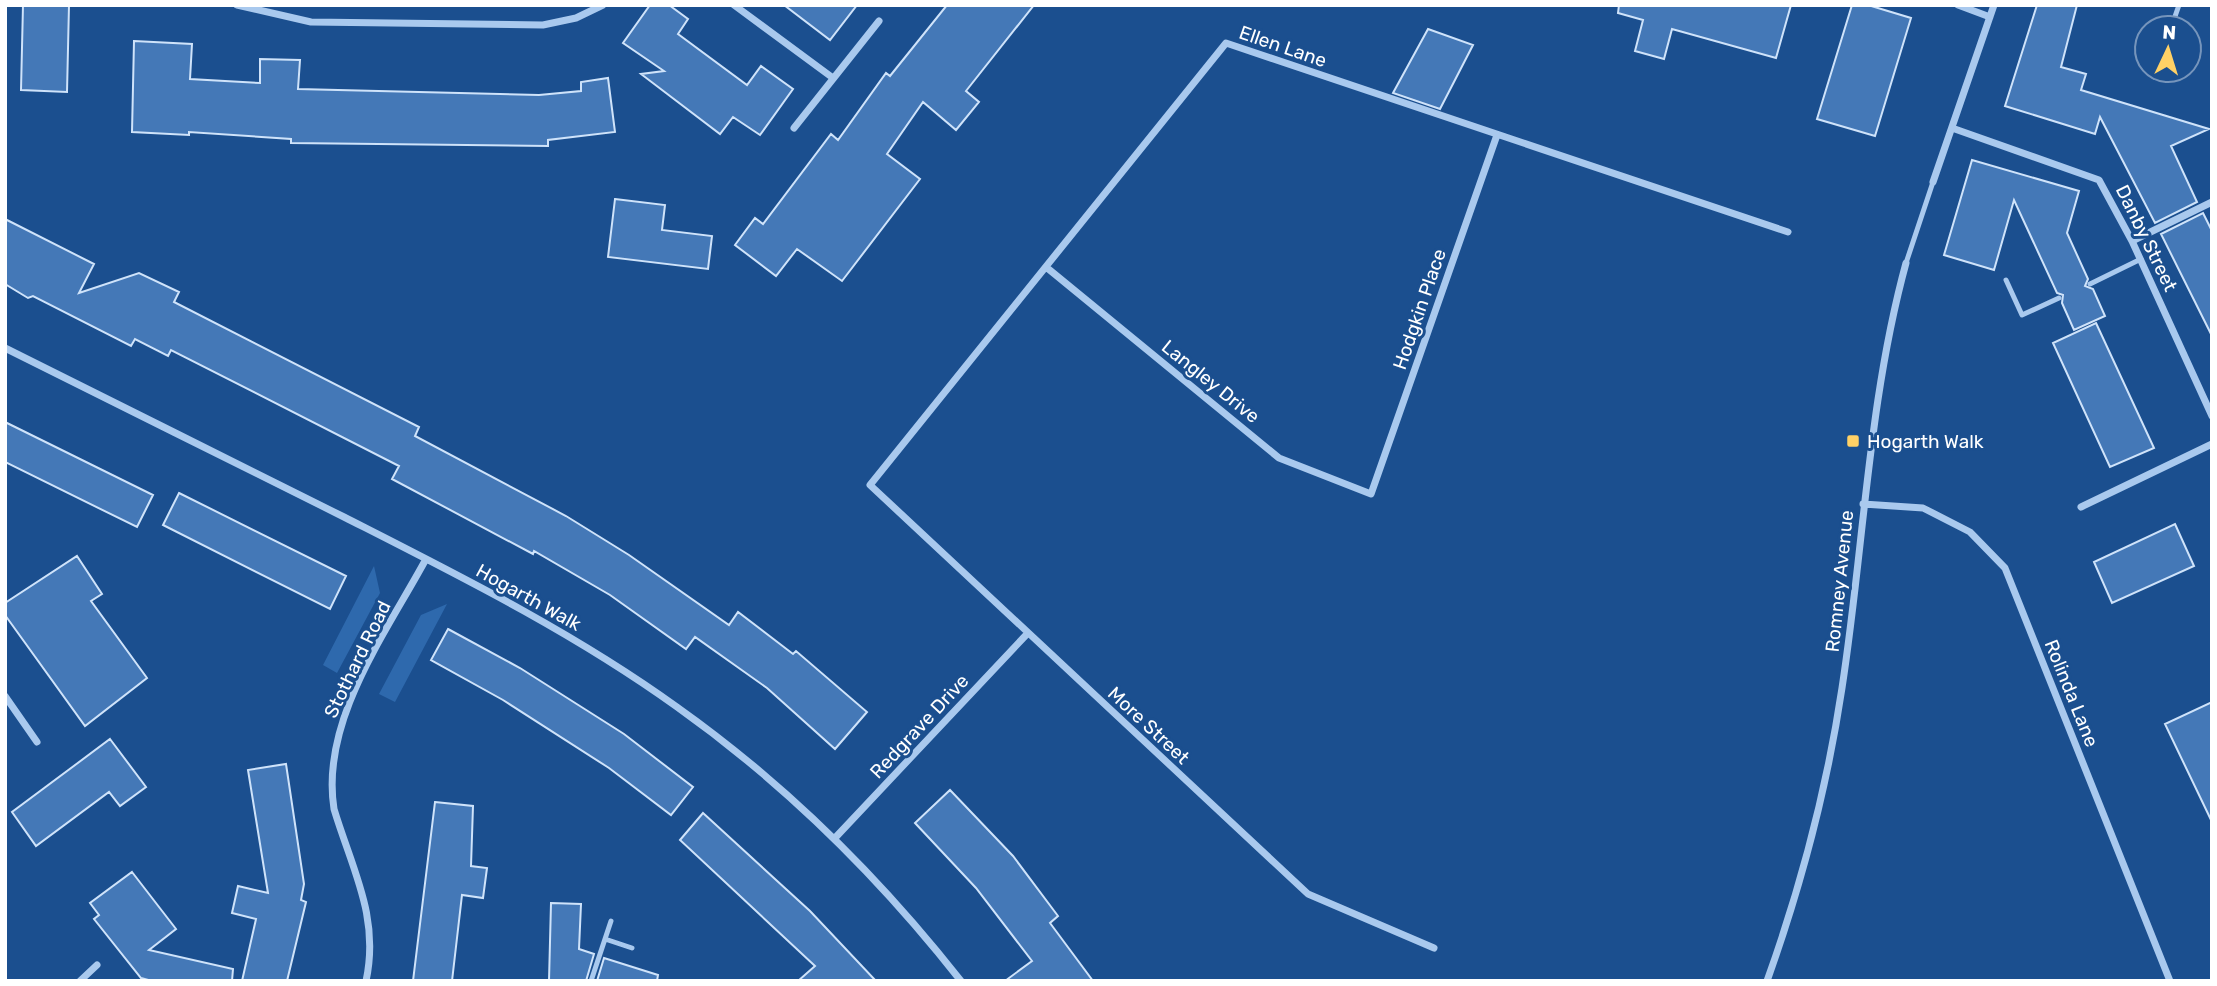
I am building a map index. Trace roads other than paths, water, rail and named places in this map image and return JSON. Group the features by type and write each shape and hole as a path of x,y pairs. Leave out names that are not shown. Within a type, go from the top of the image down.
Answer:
{"street":[{"path":"237,5 311,22 543,25 576,18 603,5"},
{"path":"734,5 834,78"},
{"path":"1958,5 1990,17"},
{"path":"1933,182 1994,5"},
{"path":"794,128 879,21"},
{"name":"Ellen Lane","path":"870,485 1226,43 1788,232"},
{"name":"Danby Street","path":"1952,128 2099,180 2141,259 2212,416"},
{"name":"Hodgkin Place","path":"1371,494 1497,135"},
{"path":"2132,241 2212,202"},
{"name":"Romney Avenue","path":"1767,981 1794,905 1831,748 1849,636 1863,504 1883,368 1906,263"},
{"name":"Langley Drive","path":"1046,267 1279,458 1371,494"},
{"name":"Hogarth Walk","path":"5,348 426,559 555,628 658,693 743,757 834,839 935,947 961,981"},
{"path":"2081,507 2212,444"},
{"name":"More Street","path":"870,485 1308,894 1434,948"},
{"name":"Rolinda Lane","path":"1863,504 1923,508 1970,532 2006,568 2170,981"},
{"name":"Stothard Road","path":"366,981 371,923 334,809 332,776 336,746 354,691 426,559"},
{"name":"Redgrave Drive","path":"834,839 1027,634"},
{"path":"7,702 37,741"},
{"path":"80,981 97,965"}],"lane":[{"name":"Romney Avenue","path":"1906,263 1933,182"},
{"path":"2090,284 2141,259"},
{"path":"2006,280 2022,315 2059,298"},
{"path":"591,981 611,921"},
{"path":"605,939 632,948"}],"place":[{"name":"Hogarth Walk","path":"1853,441"}]}
